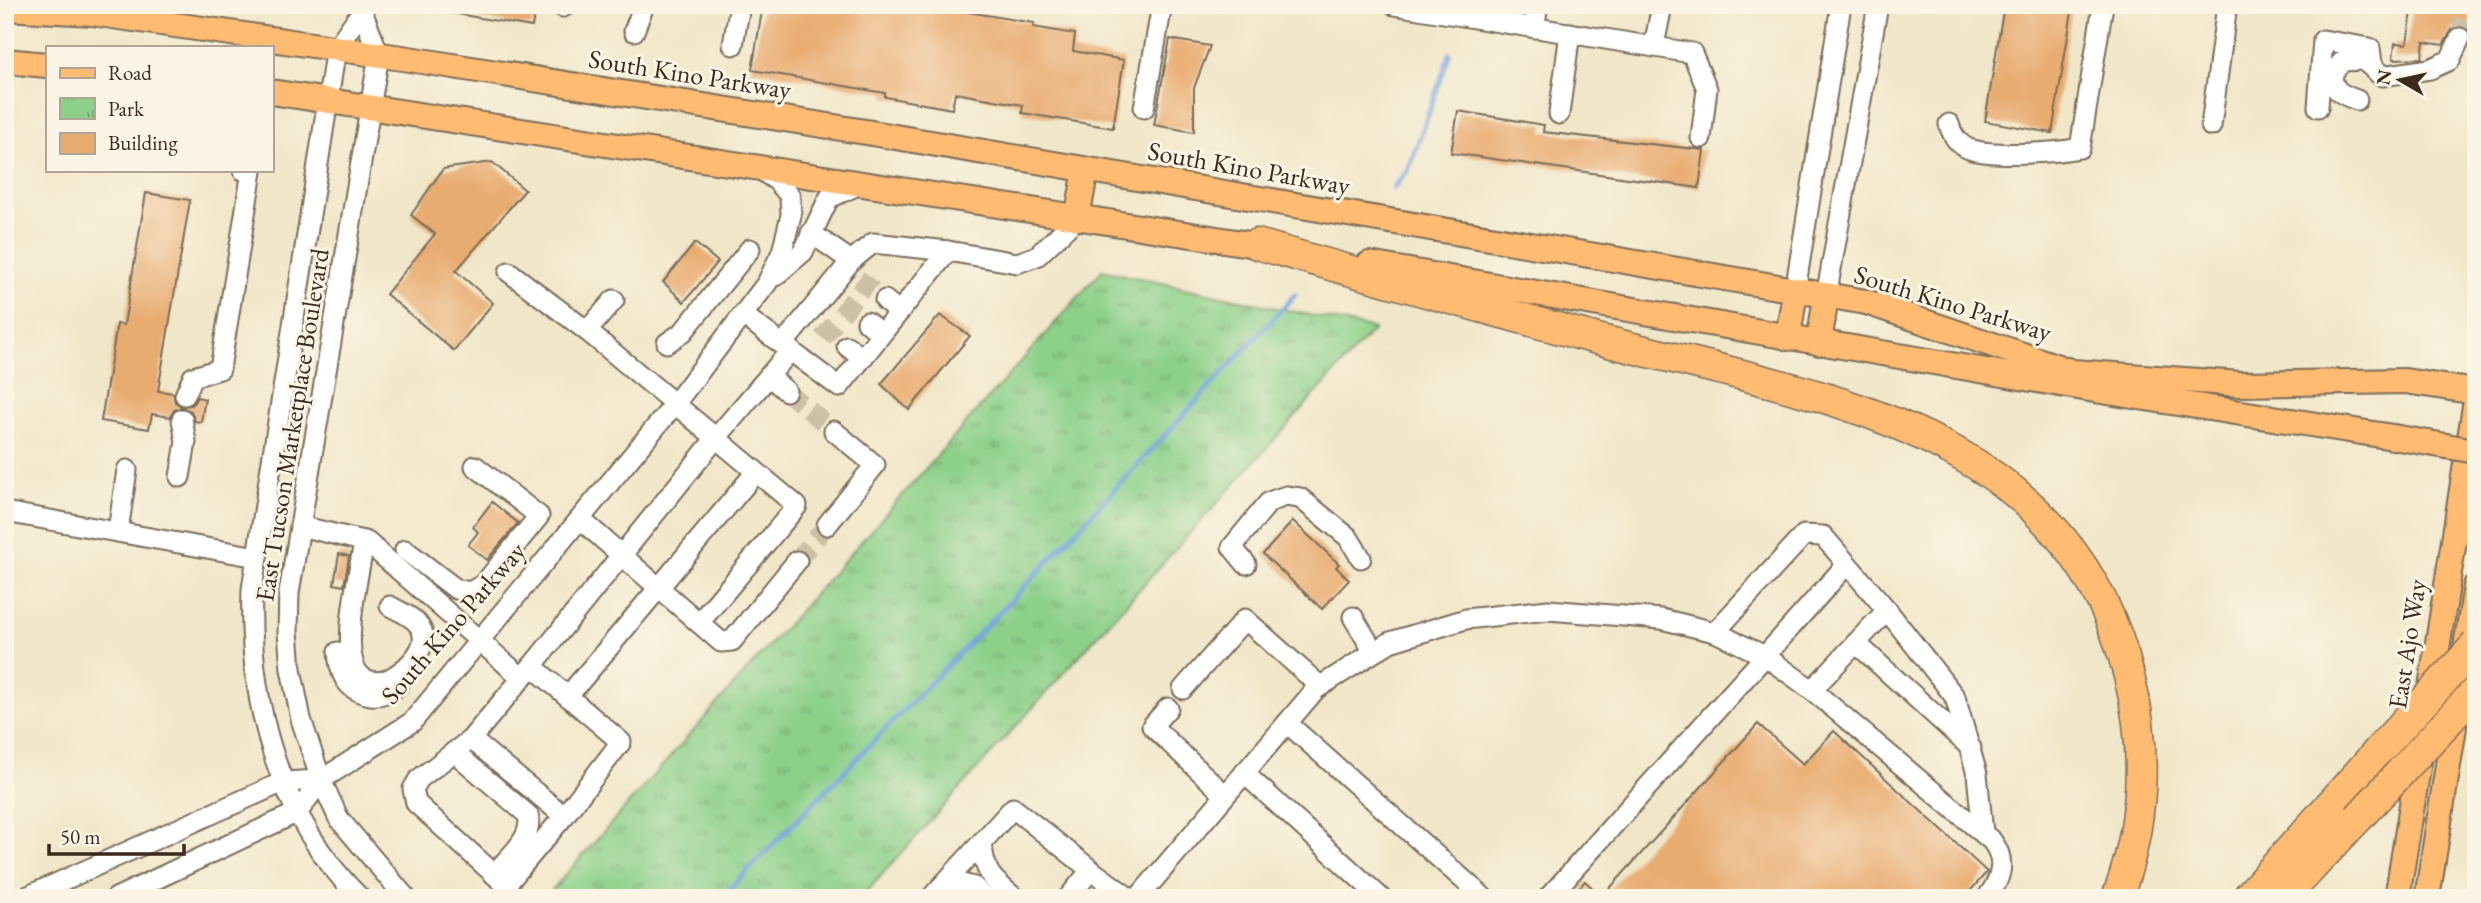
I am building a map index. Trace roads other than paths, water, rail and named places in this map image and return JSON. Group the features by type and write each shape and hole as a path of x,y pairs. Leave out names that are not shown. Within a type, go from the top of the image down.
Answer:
{"highway":[{"path":"1257,244 1858,408 1933,438 2001,482 2040,516 2072,554 2106,611 2127,666 2139,729 2141,783 2134,838 2117,898"},
{"path":"2247,898 2476,645"},
{"path":"2283,898 2476,691"}],"main road":[{"name":"South Kino Parkway","path":"5,8 92,13 336,48 1086,170 1866,302 2073,372 2241,384 2405,381 2476,393"},
{"path":"5,61 46,65"},
{"name":"South Kino Parkway","path":"273,92 1257,244 1787,338 2476,451"},
{"path":"1077,218 1086,170"},
{"path":"1787,338 1796,292"},
{"path":"1819,343 1826,297"},
{"name":"East Ajo Way","path":"2397,898 2476,400"},
{"path":"2427,898 2476,586"}],"street":[{"path":"634,31 644,5"},
{"path":"733,45 740,5"},
{"path":"1143,108 1162,5"},
{"path":"1394,5 1692,52 1707,89 1700,138"},
{"path":"1534,28 1538,5"},
{"path":"1654,46 1662,5"},
{"path":"1796,292 1841,5"},
{"path":"1826,297 1878,5"},
{"path":"1949,124 1952,137 1968,149 2018,153 2080,148 2103,5"},
{"path":"2211,126 2227,5"},
{"path":"336,48 362,8"},
{"path":"362,8 379,55"},
{"path":"1559,114 1570,33"},
{"path":"2357,100 2341,95 2334,88 2331,79 2337,65 2359,58 2378,73 2393,75 2430,69 2450,60 2460,38"},
{"path":"2318,107 2323,40 2370,48 2378,73"},
{"name":"East Tucson Marketplace Boulevard","path":"336,48 257,557 250,634 254,675 265,729 283,782 308,833 339,877 360,898"},
{"name":"East Tucson Marketplace Boulevard","path":"379,55 289,593 288,632 301,719 321,780 344,826 407,898"},
{"path":"758,168 790,196 791,215 782,252 767,284"},
{"path":"185,395 193,377 220,369 252,172"},
{"path":"767,284 803,251 830,198 860,184"},
{"path":"300,526 365,541 481,640 527,672 568,696 621,742 506,885 416,803 413,789 419,779 471,739 527,672 716,438 769,376 787,347 814,320 873,243 948,251 1017,263 1037,256 1077,218"},
{"path":"811,233 851,269"},
{"path":"667,343 683,332 750,249"},
{"path":"743,315 839,387 855,352 874,328 892,306 948,251"},
{"path":"509,272 587,331 797,506 699,623"},
{"name":"South Kino Parkway","path":"321,780 412,722 674,405 767,284"},
{"path":"587,331 614,300"},
{"path":"769,376 786,391"},
{"path":"180,477 186,442 182,419"},
{"path":"827,525 875,465 834,431"},
{"path":"405,550 456,589 471,592 484,584 539,516 475,466"},
{"path":"118,531 127,470"},
{"path":"568,696 756,472"},
{"path":"1246,564 1232,547 1269,502 1286,496 1300,498 1348,537 1361,558"},
{"path":"5,512 257,557"},
{"path":"580,519 721,642 732,641 797,561"},
{"path":"1715,632 1804,534 1823,536 1887,610 1955,697 1971,748 1983,833"},
{"path":"365,541 351,619 351,654 360,677 379,682 405,670 420,650 424,640 421,628 415,620 390,606"},
{"path":"1548,898 1847,564"},
{"path":"1138,898 1320,686 1390,642 1466,619 1548,610 1657,618 1715,632 1765,656 1812,690 1983,833 1998,850 2002,860 1996,885 1987,898"},
{"path":"1812,690 1887,610"},
{"path":"1353,617 1374,652"},
{"path":"1183,689 1245,619 1320,686"},
{"path":"1856,643 1971,748"},
{"path":"1168,708 1152,726 1226,795"},
{"path":"1287,723 1484,898"},
{"path":"471,739 564,816"},
{"path":"454,752 528,815 530,825 527,835 494,874"},
{"path":"1244,773 1381,898"},
{"path":"24,898 283,782 321,780"},
{"path":"116,898 298,812 321,780"},
{"path":"944,893 982,842 1013,808 1129,898"},
{"path":"982,842 984,864 990,876 1015,898"},
{"path":"1068,898 1091,870"},
{"path":"944,893 962,884 974,887 986,898"}],"waterway":[{"path":"1393,188 1408,170 1450,54"},
{"path":"721,898 1025,586 1295,295"}],"tunnel":[{"path":"2460,38 2466,5"},
{"path":"858,279 885,300"},
{"path":"840,301 867,322"},
{"path":"821,325 847,346"},
{"path":"786,391 834,431"},
{"path":"797,561 827,525"}]}
